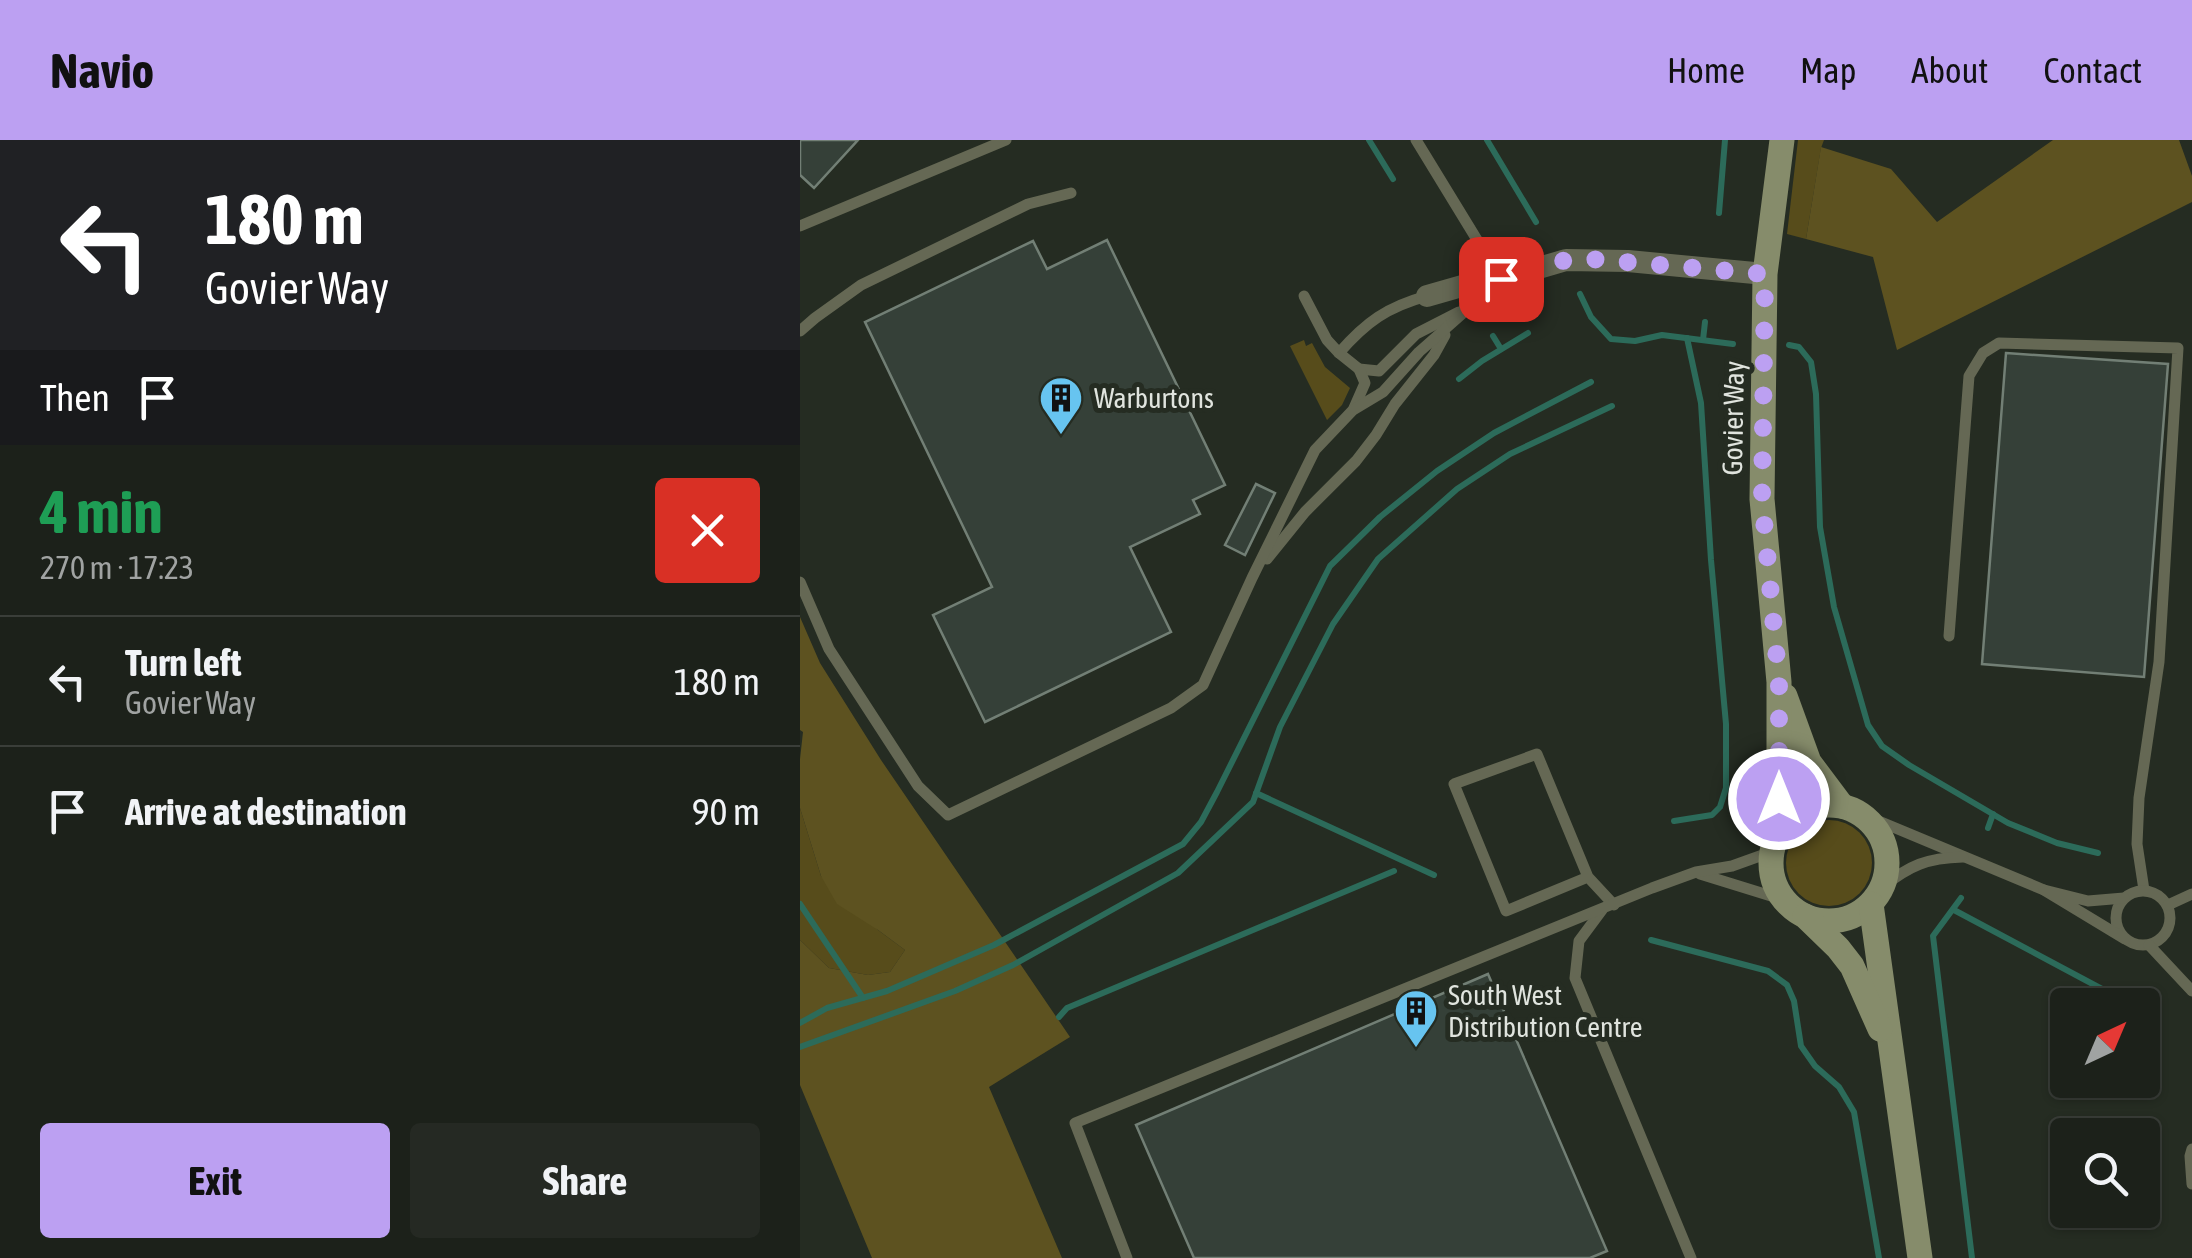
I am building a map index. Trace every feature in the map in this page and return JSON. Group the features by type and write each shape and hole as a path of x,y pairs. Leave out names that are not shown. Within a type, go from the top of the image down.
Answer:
{"street":[{"name":"Govier Way","path":"1775,842 1779,682 1762,499 1765,274 1782,140"},
{"path":"1426,296 1566,260 1765,274"},
{"path":"1470,307 1501,279"},
{"name":"Govier Way","path":"1779,682 1810,762 1850,809"},
{"path":"1805,916 1822,921 1857,914 1876,896 1887,872 1882,837 1871,822 1850,809 1824,804 1790,818 1775,842 1770,869 1784,900 1838,948 1852,966 1893,1056"},
{"path":"1876,896 1920,1258"}],"lane":[{"path":"800,226 1006,140"},
{"path":"1416,140 1501,279"},
{"path":"800,331 861,285 1028,204 1071,193"},
{"path":"1304,296 1326,340 1359,369 1365,383 1353,410"},
{"path":"1339,353 1383,312 1426,296"},
{"path":"800,582 829,649 918,786 948,815 1172,708 1204,685 1314,450 1353,410 1383,392 1419,352 1470,307"},
{"path":"1359,369 1379,371 1416,334 1470,307"},
{"path":"1252,578 1306,512 1356,461 1394,404 1434,355 1449,327"},
{"path":"1949,636 1969,376 1983,354 1999,343 2178,348 2159,662 2136,844 2144,890"},
{"path":"1588,877 1506,911 1454,784 1536,754 1588,877 1608,908"},
{"path":"1850,809 2044,890 2125,940 2139,946 2160,940 2168,930 2168,906 2154,892 2130,893 2118,905 2115,919 2125,940"},
{"path":"1127,1258 1075,1122 1536,934 1696,872 1732,866 1775,842"},
{"path":"1876,896 1903,871 1933,858 1968,857"},
{"path":"1696,872 1784,900"},
{"path":"2044,890 2088,900 2124,898"},
{"path":"2168,906 2192,894"},
{"path":"1608,908 1579,940 1575,978 1691,1258"},
{"path":"2149,945 2192,992"},
{"path":"2192,1149 2192,1184"}],"shaded area":[{"path":"1798,140 1824,140 1806,239 1787,234"},
{"path":"2053,140 2179,140 2192,176 2192,202 1897,350 1873,257 1806,239 1821,147 1891,169 1937,222"},
{"path":"1304,340 1306,346 1312,343 1325,367 1350,388 1342,405 1327,420 1290,346"},
{"path":"800,617 820,663 881,760 1070,1037 989,1087 1062,1258 872,1258 800,1085 800,940 829,968 868,975 890,972 905,950 837,904 821,876 800,808"},
{"path":"800,808 821,876 905,950 890,972 868,975 829,968 800,940"},
{"path":"1829,820 1846,823 1860,832 1869,846 1869,880 1860,894 1846,903 1829,906 1812,903 1798,894 1789,880 1786,863 1789,846 1798,832 1812,823"}],"building":[{"path":"800,140 858,140 814,188 800,175"},
{"name":"Warburtons","path":"1107,240 1225,485 1193,500 1200,514 1130,547 1171,632 985,722 933,615 992,587 865,322 1033,241 1047,269"},
{"path":"2006,353 2168,364 2144,677 1982,664"},
{"path":"1256,484 1275,493 1245,555 1225,545"},
{"name":"South West Distribution Centre","path":"1488,974 1607,1251 1590,1258 1194,1258 1136,1125"}],"waterway":[{"path":"1369,140 1393,179"},
{"path":"1487,140 1536,222"},
{"path":"1719,213 1725,140"},
{"path":"1580,294 1591,317 1611,339 1635,341 1662,335 1733,344"},
{"path":"1703,340 1705,322"},
{"path":"1459,379 1528,333"},
{"path":"1493,336 1501,349"},
{"path":"1674,821 1712,815 1720,807 1726,788 1726,724 1701,403 1687,338"},
{"path":"1789,345 1799,347 1811,362 1816,394 1820,527 1834,607 1868,725 1882,746 1909,765 2008,823 2057,843 2098,853"},
{"path":"800,1023 827,1008 887,991 994,945 1183,844 1201,822 1217,792 1330,566 1380,517 1437,471 1494,433 1591,382"},
{"path":"800,1047 955,991 1013,965 1178,873 1253,802 1280,727 1333,624 1378,559 1457,489 1510,454 1612,406"},
{"path":"1256,793 1434,875"},
{"path":"1988,828 1993,814"},
{"path":"1059,1017 1067,1008 1394,871"},
{"path":"1961,898 1933,936 1972,1258"},
{"path":"800,904 863,998"},
{"path":"1954,910 2100,988"},
{"path":"1651,940 1768,971 1787,985 1794,1001 1801,1046 1815,1066 1839,1087 1854,1112 1879,1258"}],"place":[{"name":"Warburtons","path":"1061,436"},
{"name":"South West Distribution Centre","path":"1416,1049"}],"route":[{"path":"1501,279 1566,260 1591,259 1765,274 1762,499 1779,682 1779,799"}]}
